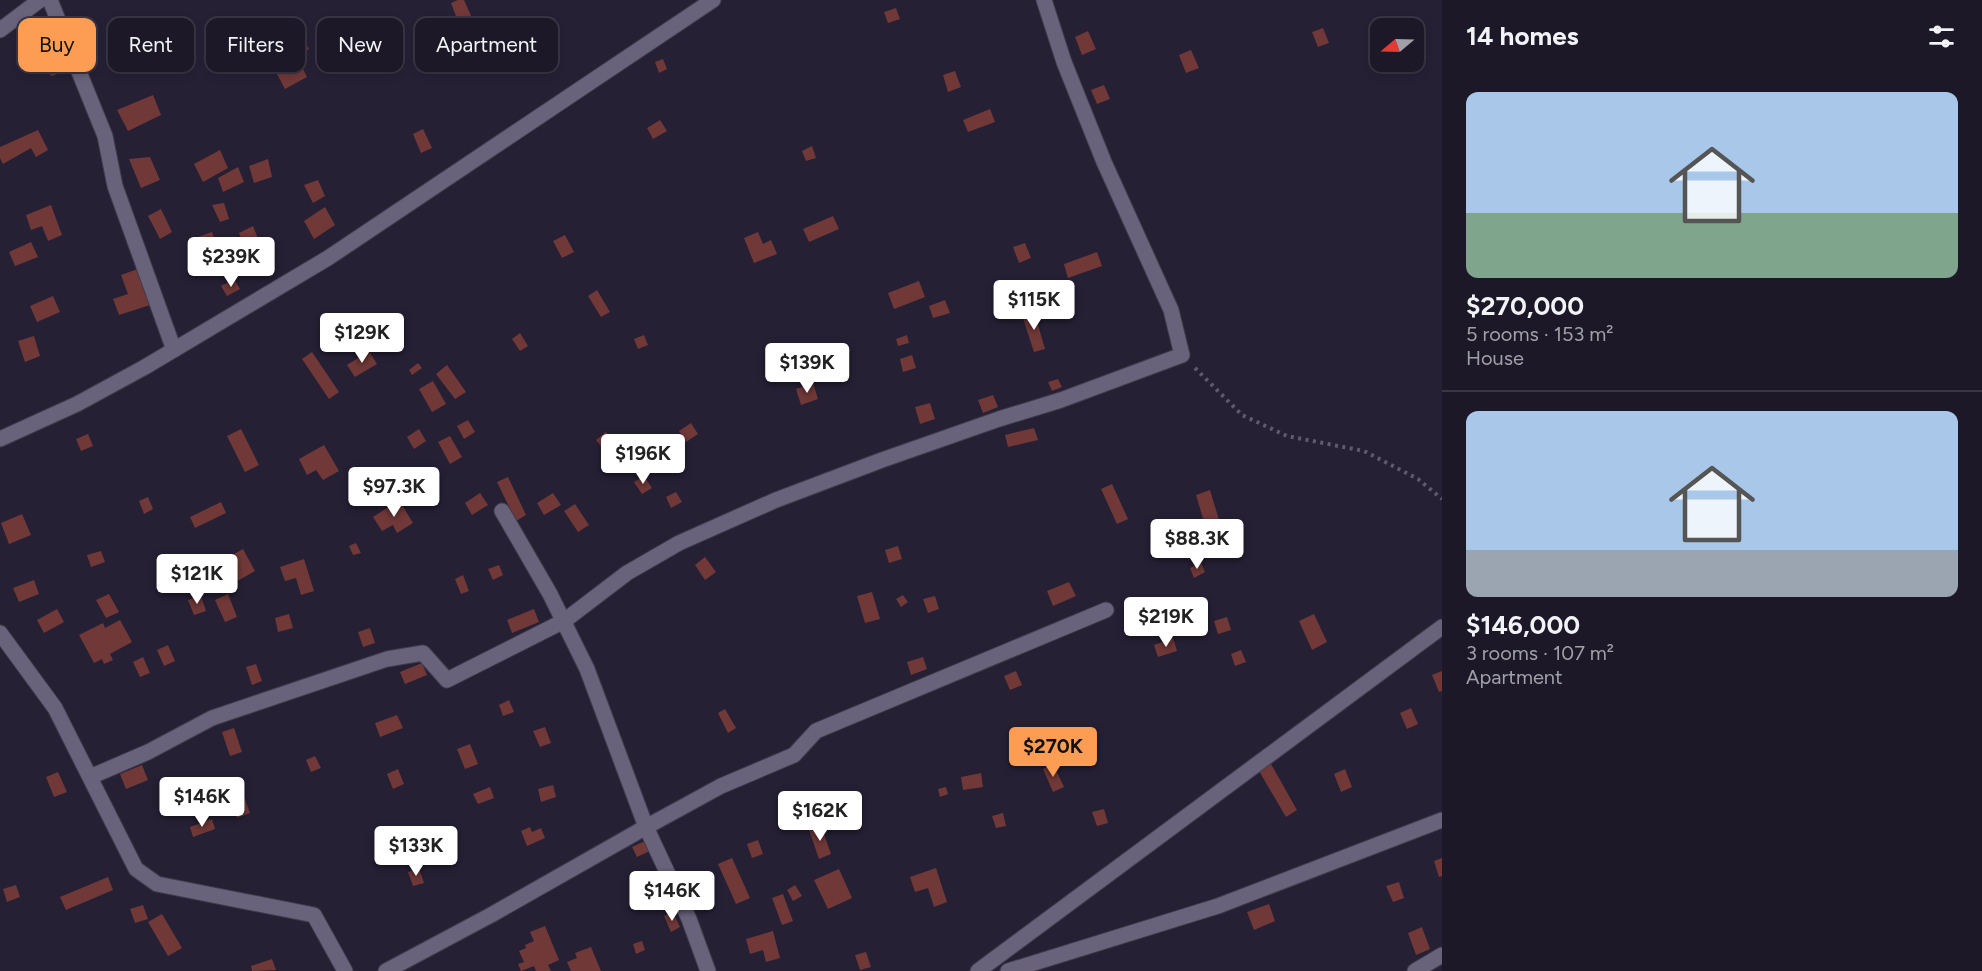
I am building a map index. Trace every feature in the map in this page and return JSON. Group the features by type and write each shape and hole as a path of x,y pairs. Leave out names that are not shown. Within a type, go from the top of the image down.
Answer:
{"street":[{"path":"0,30 40,0"},
{"path":"50,0 105,136 115,186 174,350"},
{"path":"0,439 77,404 174,350 328,258 713,0"},
{"path":"90,777 148,752 212,718 387,659 423,653 447,680 564,621 627,573 679,543 776,500 925,445 1061,400 1182,354 1171,310 1104,162 1064,62 1044,0"},
{"path":"502,511 564,621 587,669 646,826 689,919 708,971"},
{"path":"386,971 560,877 646,826 722,786 794,755 816,731 1106,610"},
{"path":"978,971 1442,627"},
{"path":"0,633 55,708 136,869 157,884 315,915 345,971"},
{"path":"1008,971 1218,906 1442,820"},
{"path":"1415,971 1442,956"}],"path":[{"path":"1182,354 1242,415 1287,436 1364,451 1418,479 1442,500"}],"building":[{"path":"464,0 472,18 457,18 451,3"},
{"path":"896,8 900,19 888,23 884,12"},
{"path":"1323,28 1329,43 1318,47 1312,32"},
{"path":"1088,31 1096,49 1082,55 1075,37"},
{"path":"1191,50 1199,68 1186,73 1179,55"},
{"path":"663,59 667,69 659,73 655,62"},
{"path":"955,71 961,87 948,92 943,75"},
{"path":"49,72 64,72 51,76"},
{"path":"276,72 304,72 307,77 285,89"},
{"path":"1104,85 1110,99 1097,104 1091,90"},
{"path":"153,95 161,115 128,131 117,110"},
{"path":"990,109 995,122 968,132 963,120"},
{"path":"660,120 667,131 653,139 647,128"},
{"path":"423,129 432,148 421,153 413,134"},
{"path":"38,130 48,150 36,157 31,148 3,164 0,158 0,147"},
{"path":"812,146 816,158 806,161 802,151"},
{"path":"220,150 228,168 203,182 194,164"},
{"path":"150,157 160,180 141,188 129,159"},
{"path":"268,159 272,177 254,183 249,166"},
{"path":"238,167 244,182 223,192 218,178"},
{"path":"318,180 325,196 313,203 304,185"},
{"path":"224,203 229,219 220,222 212,205"},
{"path":"51,205 62,235 48,241 42,226 31,230 26,215"},
{"path":"325,207 335,225 314,239 304,221"},
{"path":"161,209 172,232 160,239 148,216"},
{"path":"833,216 839,229 809,242 803,229"},
{"path":"253,226 267,261 253,266 239,233"},
{"path":"212,232 216,243 196,250 192,239"},
{"path":"758,232 763,244 771,240 777,254 754,263 744,238"},
{"path":"565,235 574,252 562,258 553,241"},
{"path":"31,242 38,257 15,266 9,252"},
{"path":"1025,243 1031,258 1019,263 1013,247"},
{"path":"1097,252 1102,266 1068,278 1064,264"},
{"path":"138,269 150,305 119,315 113,299 128,294 121,275"},
{"path":"234,279 240,289 227,296 221,286"},
{"path":"919,281 925,297 894,309 888,293"},
{"path":"597,290 610,312 601,317 588,296"},
{"path":"53,296 60,312 37,322 30,306"},
{"path":"945,300 950,313 933,318 929,306"},
{"path":"1034,311 1045,349 1034,352 1022,315"},
{"path":"520,333 528,346 520,351 512,339"},
{"path":"644,335 648,345 638,349 634,339"},
{"path":"907,335 909,343 898,346 896,339"},
{"path":"34,336 40,356 25,362 18,341"},
{"path":"369,351 377,364 355,377 347,365"},
{"path":"312,352 339,392 329,399 302,359"},
{"path":"912,355 916,368 903,372 900,359"},
{"path":"418,363 422,368 412,375 409,370"},
{"path":"447,365 466,392 455,399 436,374"},
{"path":"1058,379 1062,387 1052,391 1048,382"},
{"path":"433,381 446,404 432,412 419,389"},
{"path":"813,383 818,399 801,405 796,389"},
{"path":"993,395 998,407 983,413 978,400"},
{"path":"930,403 935,419 920,424 915,407"},
{"path":"468,420 475,432 464,439 457,426"},
{"path":"691,423 698,434 686,442 679,431"},
{"path":"1034,428 1038,440 1008,447 1005,435"},
{"path":"241,429 259,465 245,472 227,436"},
{"path":"419,429 426,441 414,449 407,437"},
{"path":"606,432 619,450 609,457 596,440"},
{"path":"88,434 93,446 81,451 76,439"},
{"path":"450,436 462,457 450,464 438,442"},
{"path":"324,445 339,471 323,480 316,470 307,475 299,459"},
{"path":"644,476 652,488 642,494 634,482"},
{"path":"508,477 526,515 516,521 497,482"},
{"path":"1112,484 1128,519 1117,524 1101,489"},
{"path":"1210,490 1219,520 1205,525 1196,495"},
{"path":"676,492 682,502 671,508 666,497"},
{"path":"480,493 488,505 472,515 465,503"},
{"path":"553,493 561,505 544,515 537,503"},
{"path":"148,497 153,509 144,514 139,501"},
{"path":"399,500 413,523 397,533 393,525 382,531 373,517"},
{"path":"221,502 226,513 195,528 190,517"},
{"path":"575,504 589,525 578,532 564,511"},
{"path":"22,514 31,535 9,544 1,523"},
{"path":"356,543 361,553 353,555 349,546"},
{"path":"898,546 902,559 889,563 885,550"},
{"path":"243,549 255,571 225,588 213,566"},
{"path":"101,551 105,562 91,567 87,555"},
{"path":"705,557 716,572 705,580 695,565"},
{"path":"304,559 314,591 301,595 296,578 285,581 280,567"},
{"path":"1201,563 1205,572 1194,578 1190,568"},
{"path":"499,565 503,575 493,580 488,569"},
{"path":"463,575 469,591 461,594 455,579"},
{"path":"34,580 39,594 19,602 13,588"},
{"path":"1069,582 1076,596 1053,606 1047,591"},
{"path":"872,592 880,619 865,623 857,596"},
{"path":"109,594 119,612 106,618 96,600"},
{"path":"228,594 237,617 225,622 215,600"},
{"path":"903,595 908,602 901,607 896,599"},
{"path":"201,596 206,611 194,615 188,600"},
{"path":"935,596 939,609 928,613 923,599"},
{"path":"57,609 64,622 44,633 37,620"},
{"path":"534,609 539,622 512,633 507,620"},
{"path":"289,614 293,628 278,632 275,618"},
{"path":"1314,614 1327,642 1312,650 1299,621"},
{"path":"1227,617 1231,630 1218,634 1214,621"},
{"path":"120,620 132,642 110,654 113,660 104,664 102,659 94,663 79,635 103,623 105,628"},
{"path":"370,628 375,643 363,647 358,632"},
{"path":"1173,638 1177,651 1158,657 1154,645"},
{"path":"168,645 175,661 164,666 157,650"},
{"path":"1241,650 1246,662 1235,666 1231,654"},
{"path":"143,657 150,673 140,677 133,662"},
{"path":"923,657 927,669 911,675 907,662"},
{"path":"422,663 427,675 405,684 400,672"},
{"path":"256,664 262,681 252,685 246,667"},
{"path":"1016,671 1022,685 1010,690 1004,676"},
{"path":"1442,671 1442,691 1439,692 1432,675"},
{"path":"509,700 514,712 503,716 499,705"},
{"path":"1411,708 1418,724 1407,729 1400,713"},
{"path":"725,709 736,728 728,733 718,713"},
{"path":"397,715 403,728 380,737 375,723"},
{"path":"545,727 551,743 540,747 533,731"},
{"path":"234,728 242,752 230,756 222,732"},
{"path":"470,744 478,764 465,769 457,749"},
{"path":"315,756 321,768 311,772 306,760"},
{"path":"1053,764 1064,787 1053,792 1043,769"},
{"path":"1271,764 1297,810 1286,817 1259,771"},
{"path":"142,765 148,780 126,789 120,774"},
{"path":"398,769 404,784 393,789 387,774"},
{"path":"1345,769 1352,787 1341,792 1334,774"},
{"path":"58,772 67,792 54,797 46,777"},
{"path":"981,773 983,787 963,790 961,777"},
{"path":"553,785 556,797 541,802 538,789"},
{"path":"490,787 494,798 478,804 473,794"},
{"path":"946,787 948,794 940,797 938,789"},
{"path":"244,797 250,813 237,818 232,802"},
{"path":"1104,809 1108,823 1097,826 1092,812"},
{"path":"852,811 857,822 846,826 841,816"},
{"path":"1003,813 1006,826 996,828 992,816"},
{"path":"212,819 215,829 193,837 190,827"},
{"path":"821,826 831,854 819,859 809,830"},
{"path":"530,827 532,832 541,828 545,838 527,846 521,831"},
{"path":"647,840 652,850 637,857 632,847"},
{"path":"758,840 763,854 752,858 747,844"},
{"path":"732,858 750,898 736,904 718,864"},
{"path":"1442,858 1442,876 1439,877 1434,861"},
{"path":"419,868 424,883 413,886 408,872"},
{"path":"936,868 947,902 934,907 928,888 915,892 910,877"},
{"path":"839,869 852,898 828,909 814,880"},
{"path":"108,877 113,890 66,910 60,897"},
{"path":"1399,882 1404,898 1393,902 1386,886"},
{"path":"16,885 20,897 7,902 3,889"},
{"path":"795,885 802,896 793,901 787,890"},
{"path":"783,894 793,921 782,925 772,898"},
{"path":"1269,904 1275,921 1254,930 1247,912"},
{"path":"143,905 148,919 135,923 130,909"},
{"path":"673,912 680,927 671,932 664,916"},
{"path":"162,914 182,948 168,956 148,922"},
{"path":"545,926 559,960 548,965 551,971 536,971 534,966 521,971 518,964 524,962 519,951 534,941 530,932"},
{"path":"1422,927 1430,949 1416,955 1408,933"},
{"path":"773,931 780,958 766,962 763,950 750,954 746,939"},
{"path":"642,941 645,950 636,954 633,944"},
{"path":"591,947 601,971 571,971 567,962 577,958 575,953"},
{"path":"866,952 871,967 860,970 855,955"},
{"path":"272,959 276,970 252,971 251,966"}]}
